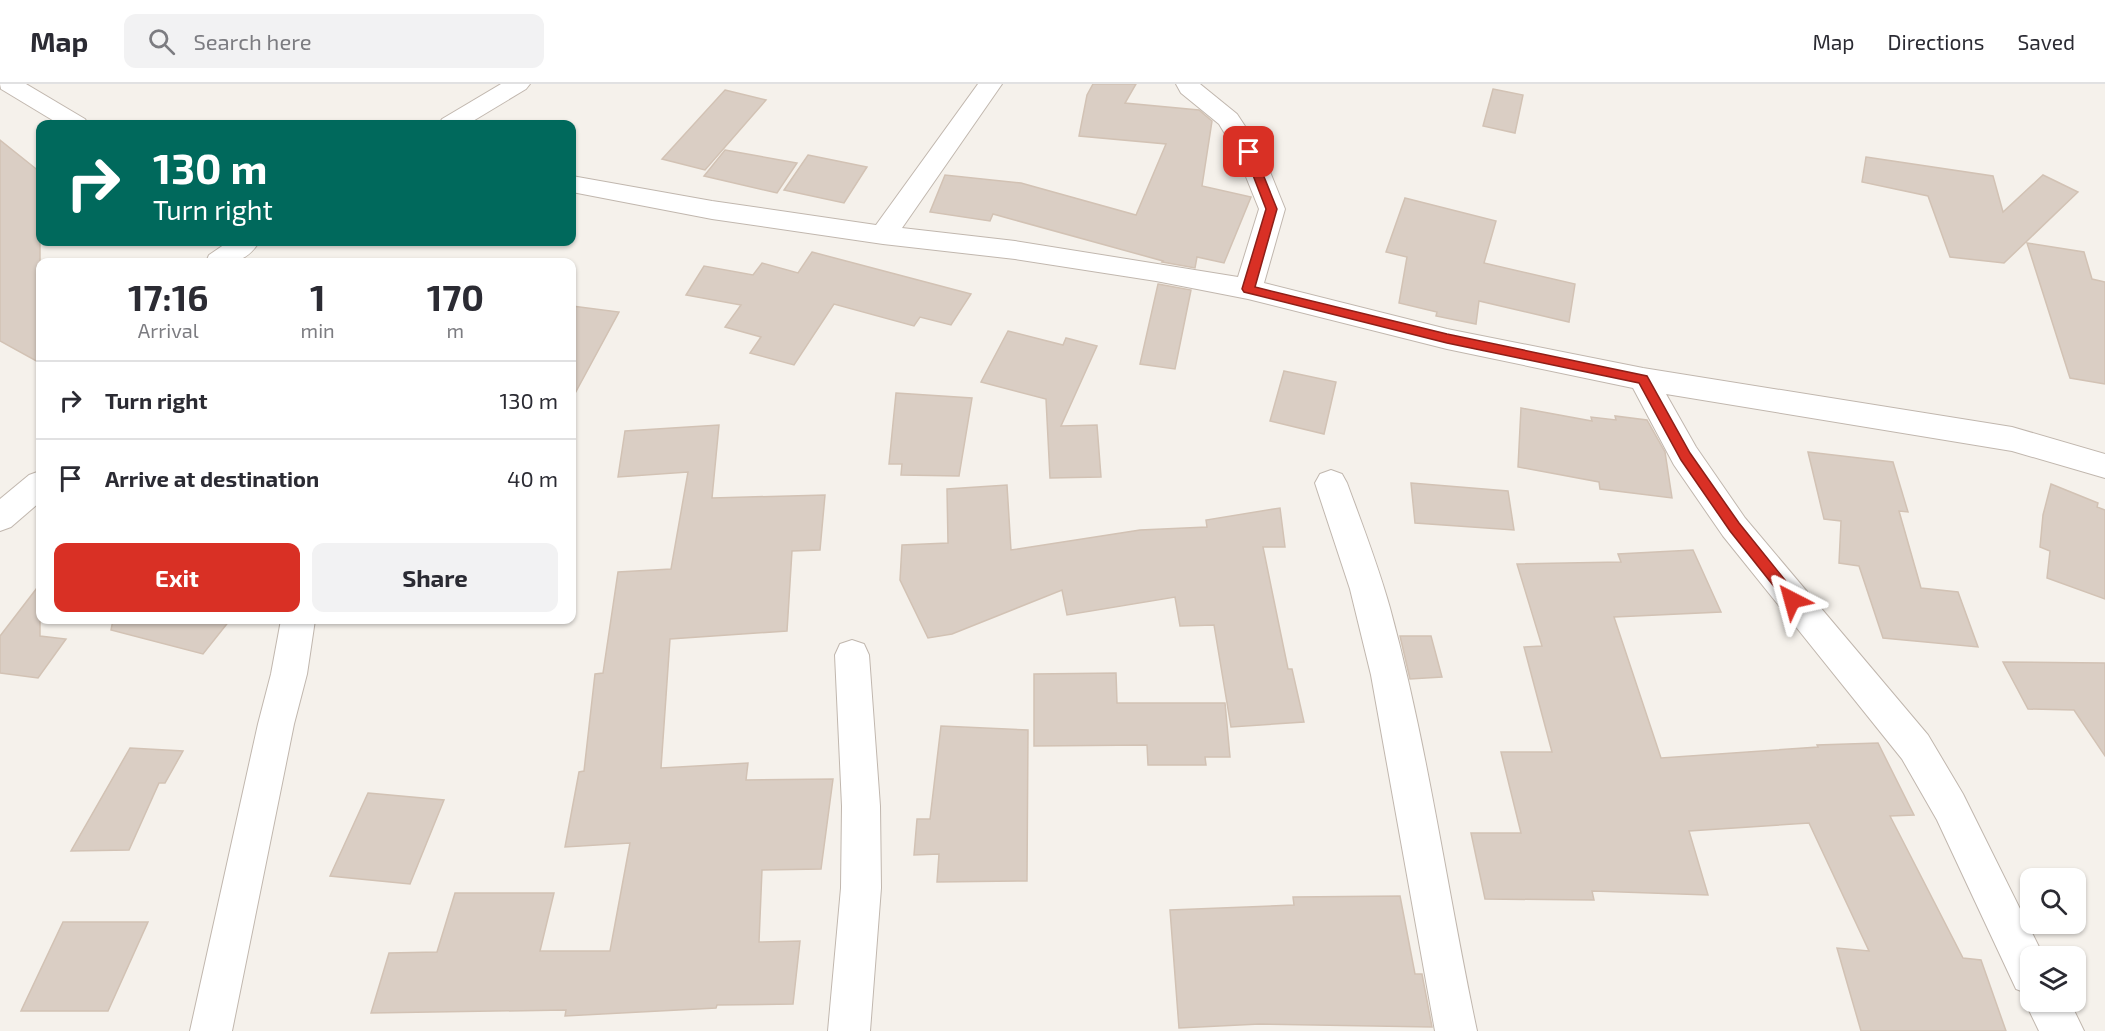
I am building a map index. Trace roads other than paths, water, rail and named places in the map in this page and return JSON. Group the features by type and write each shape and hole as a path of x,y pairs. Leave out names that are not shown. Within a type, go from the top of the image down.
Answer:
{"street":[{"path":"9,84 69,120"},
{"path":"458,120 518,84"},
{"path":"883,235 990,84"},
{"path":"1188,84 1189,88 1228,119 1249,152 1272,209 1248,289"},
{"path":"576,185 712,210 883,235 1015,250 1248,289 1447,339 1643,379 2012,439 2105,466"},
{"path":"224,258 239,246"},
{"path":"1643,379 1685,456 1734,527 1915,747 1950,807 2020,951"},
{"path":"1331,483 1359,558 1377,625 1397,713 1456,1031"},
{"path":"0,518 36,487"},
{"path":"211,1031 276,724 289,674 297,624"},
{"path":"849,1031 861,888 861,806 852,655"},
{"path":"2052,1012 2063,1031"}]}
